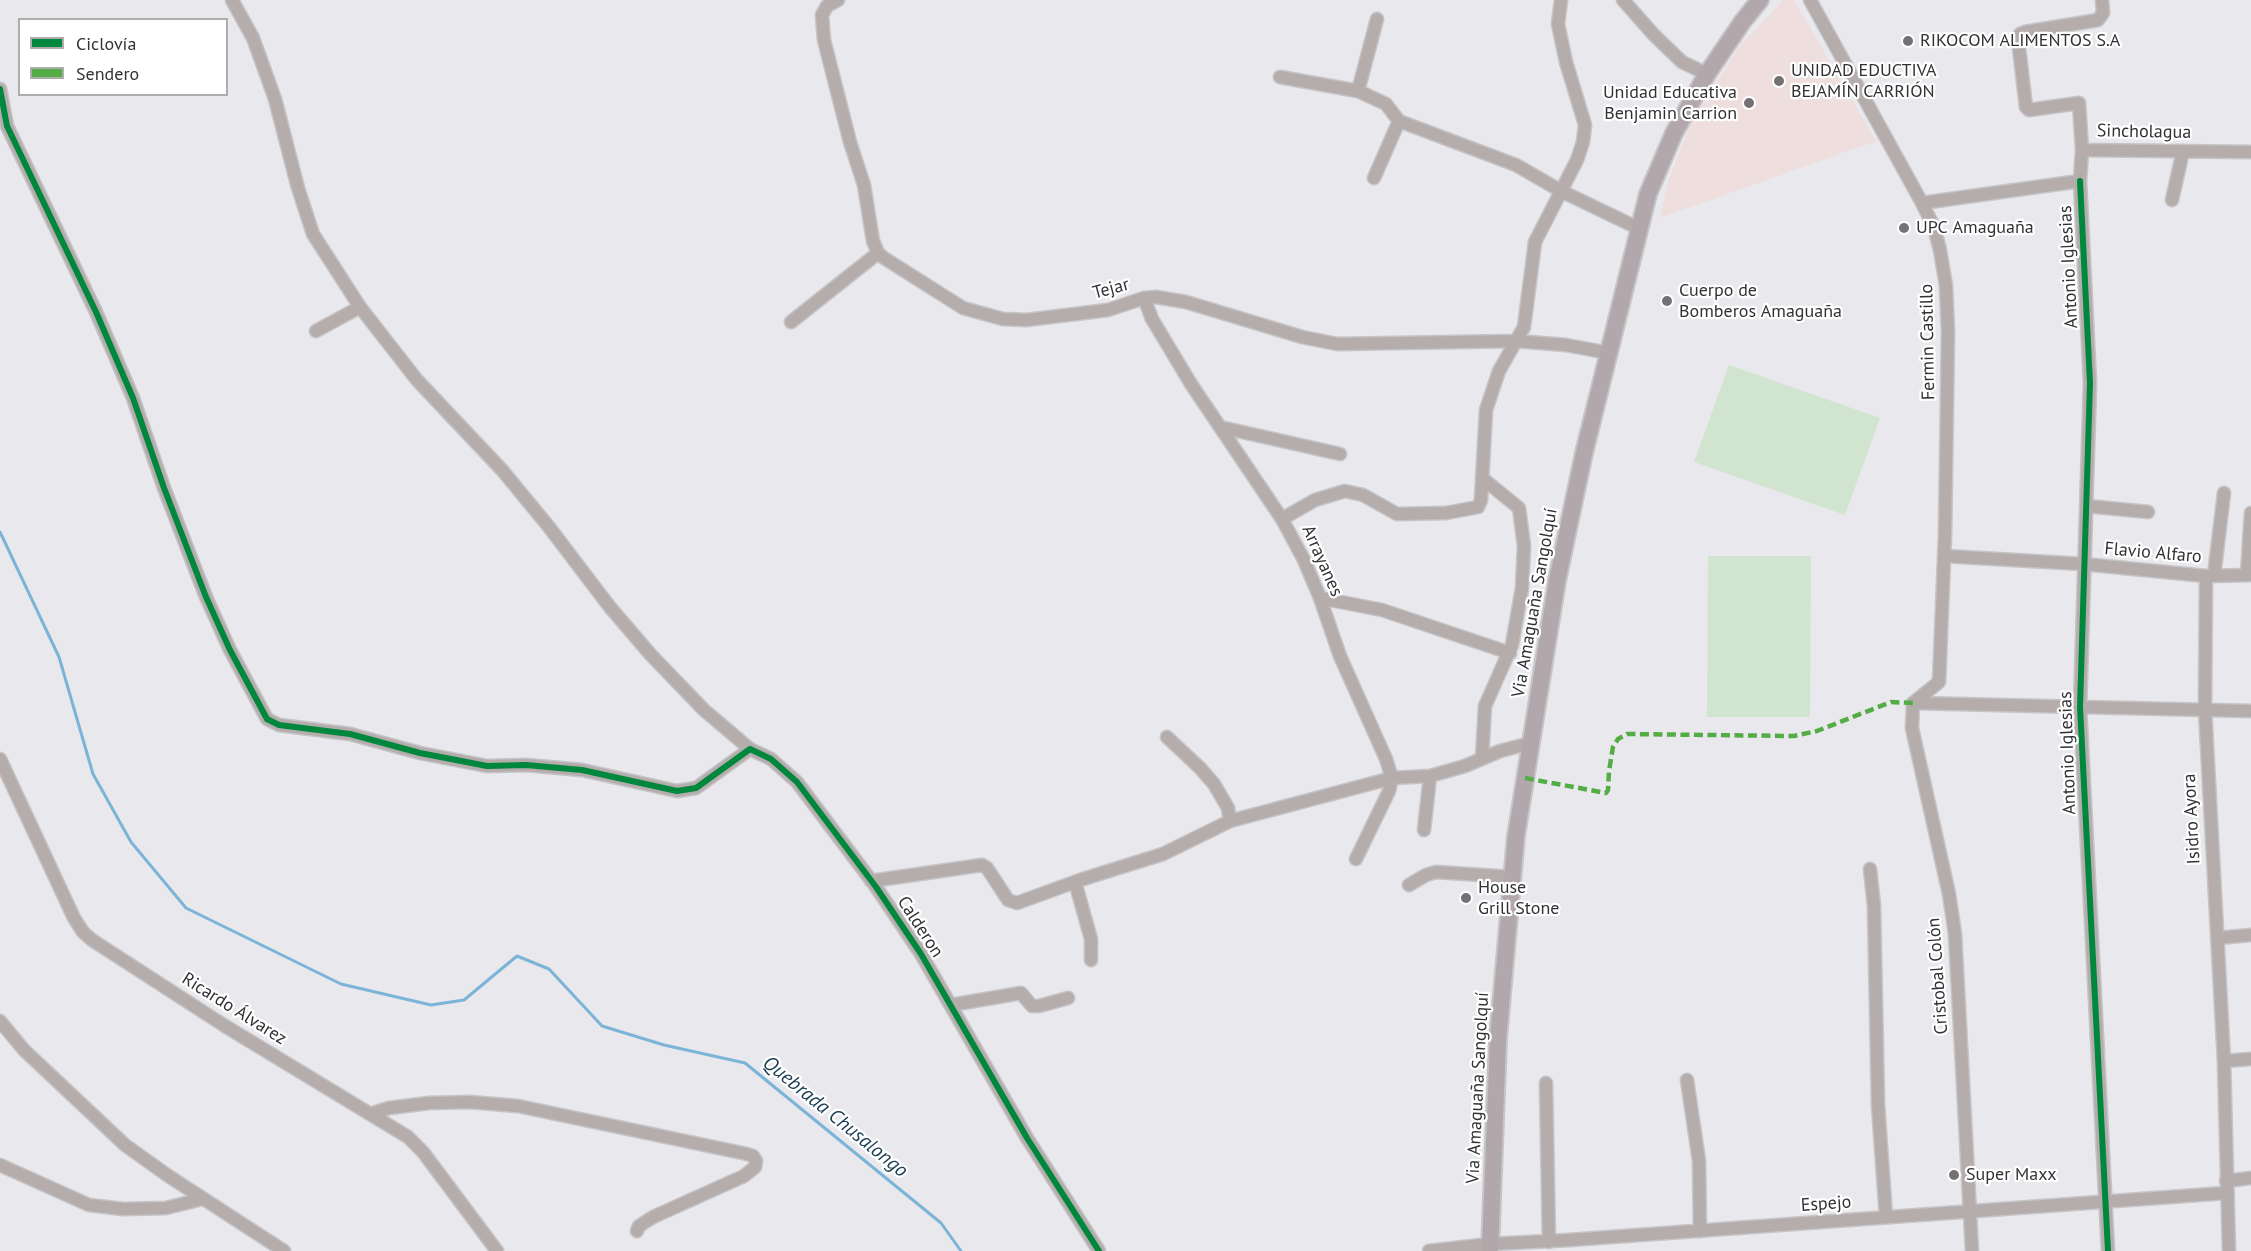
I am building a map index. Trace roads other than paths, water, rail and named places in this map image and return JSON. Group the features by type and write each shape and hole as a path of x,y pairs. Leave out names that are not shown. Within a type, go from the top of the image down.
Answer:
{"highway":[{"name":"Via Amaguaña Sangolquí","path":"1490,1247 1498,1039 1516,836 1557,581 1648,194 1674,133 1707,74 1760,0"}],"street":[{"name":"Calderon","path":"232,0 253,38 275,99 298,188 313,234 360,308 417,380 502,470 651,656 704,710 750,749 771,759 797,782 871,881 921,954 1027,1138 1099,1251"},
{"path":"791,322 878,253 873,241 864,185 850,142 824,40 822,15 827,6 837,0"},
{"path":"1282,519 1315,500 1345,491 1363,495 1396,514 1422,515 1471,510 1478,507 1486,410 1499,371 1526,318 1530,268 1535,242 1577,160 1583,142 1585,125 1566,62 1558,24 1561,0"},
{"path":"1623,0 1682,63 1707,74"},
{"name":"Fermin Castillo","path":"1810,0 1922,203 1934,227 1940,250 1946,286 1948,332 1944,556 1938,702"},
{"path":"2082,150 2079,103 2029,110 2026,107 2018,39 2020,34 2025,32 2098,20 2103,13 2102,0"},
{"path":"1358,91 1377,19"},
{"path":"1280,77 1358,91 1386,104 1400,121 1516,165 1560,191 1640,230"},
{"path":"0,90 3,125 96,312 133,398 164,488 206,597 230,650 267,719 279,726 350,735 420,753 487,766 526,765 582,770 677,791 696,788 750,749"},
{"path":"1374,178 1400,121"},
{"name":"Sincholagua","path":"2080,181 2082,150 2251,152"},
{"path":"2172,200 2183,151"},
{"path":"1922,203 2080,181"},
{"name":"Antonio Iglesias","path":"2080,181 2090,383 2080,707 2108,1251"},
{"name":"Tejar","path":"878,253 963,308 1003,319 1026,320 1108,310 1144,298 1156,297 1186,302 1302,337 1337,344 1516,341 1566,345 1609,353"},
{"name":"Arrayanes","path":"1144,298 1152,319 1180,365 1282,519 1304,560 1340,656 1386,759 1392,778"},
{"path":"316,331 360,308"},
{"path":"1220,427 1340,454"},
{"path":"1482,478 1515,503 1520,513 1524,546 1522,588 1510,653 1485,706 1482,758"},
{"name":"Isidro Ayora","path":"2224,493 2210,576 2205,709 2224,1061 2229,1251"},
{"path":"2087,506 2148,512"},
{"path":"2249,575 2251,513"},
{"name":"Flavio Alfaro","path":"1944,556 2083,564 2210,576 2249,575"},
{"path":"1320,598 1382,610 1510,653"},
{"path":"1913,703 1939,682"},
{"path":"1913,703 2251,711"},
{"name":"Cristobal Colón","path":"1913,703 1912,728 1949,894 1955,934 1972,1251"},
{"path":"1167,737 1190,757 1214,784 1228,807 1230,821"},
{"path":"871,881 982,865 987,868 1008,900 1013,903 1163,854 1230,821 1392,778 1430,776 1531,743"},
{"name":"Ricardo Álvarez","path":"0,759 74,918 83,932 225,1026 417,1145 497,1251"},
{"path":"1424,830 1430,776"},
{"path":"1356,859 1389,791 1392,778"},
{"path":"1870,868 1874,906 1878,1105 1886,1217"},
{"path":"1409,885 1426,874 1436,872 1512,877"},
{"path":"1075,882 1091,939 1091,960"},
{"path":"2217,938 2251,935"},
{"path":"951,1005 1021,993 1032,1006 1068,998"},
{"path":"0,1021 24,1050 125,1145 202,1199 284,1251"},
{"path":"2224,1061 2251,1059"},
{"path":"1687,1080 1699,1161 1700,1231"},
{"path":"1546,1083 1549,1242"},
{"path":"370,1114 389,1108 439,1102 477,1102 518,1106 753,1156 756,1161 755,1167 744,1176 653,1217 639,1226 637,1231"},
{"path":"0,1165 89,1205 123,1209 166,1208 202,1199"},
{"name":"Espejo","path":"1430,1251 1549,1242 1569,1246 1700,1231 2106,1202 2226,1187 2251,1178"}],"waterway":[{"name":"Quebrada Chusalongo","path":"0,532 59,657 93,774 131,842 186,908 341,984 431,1005 464,1000 517,956 549,969 602,1026 664,1045 745,1063 941,1223 961,1251"}],"place":[{"name":"RIKOCOM ALIMENTOS S.A","path":"1908,41"},
{"name":"UNIDAD EDUCTIVA BEJAMÍN CARRIÓN","path":"1779,81"},
{"name":"Unidad Educativa Benjamin Carrion","path":"1749,103"},
{"name":"UPC Amaguaña","path":"1904,228"},
{"name":"Cuerpo de Bomberos Amaguaña","path":"1667,301"},
{"name":"House Grill Stone","path":"1466,898"},
{"name":"Super Maxx","path":"1954,1175"}]}
